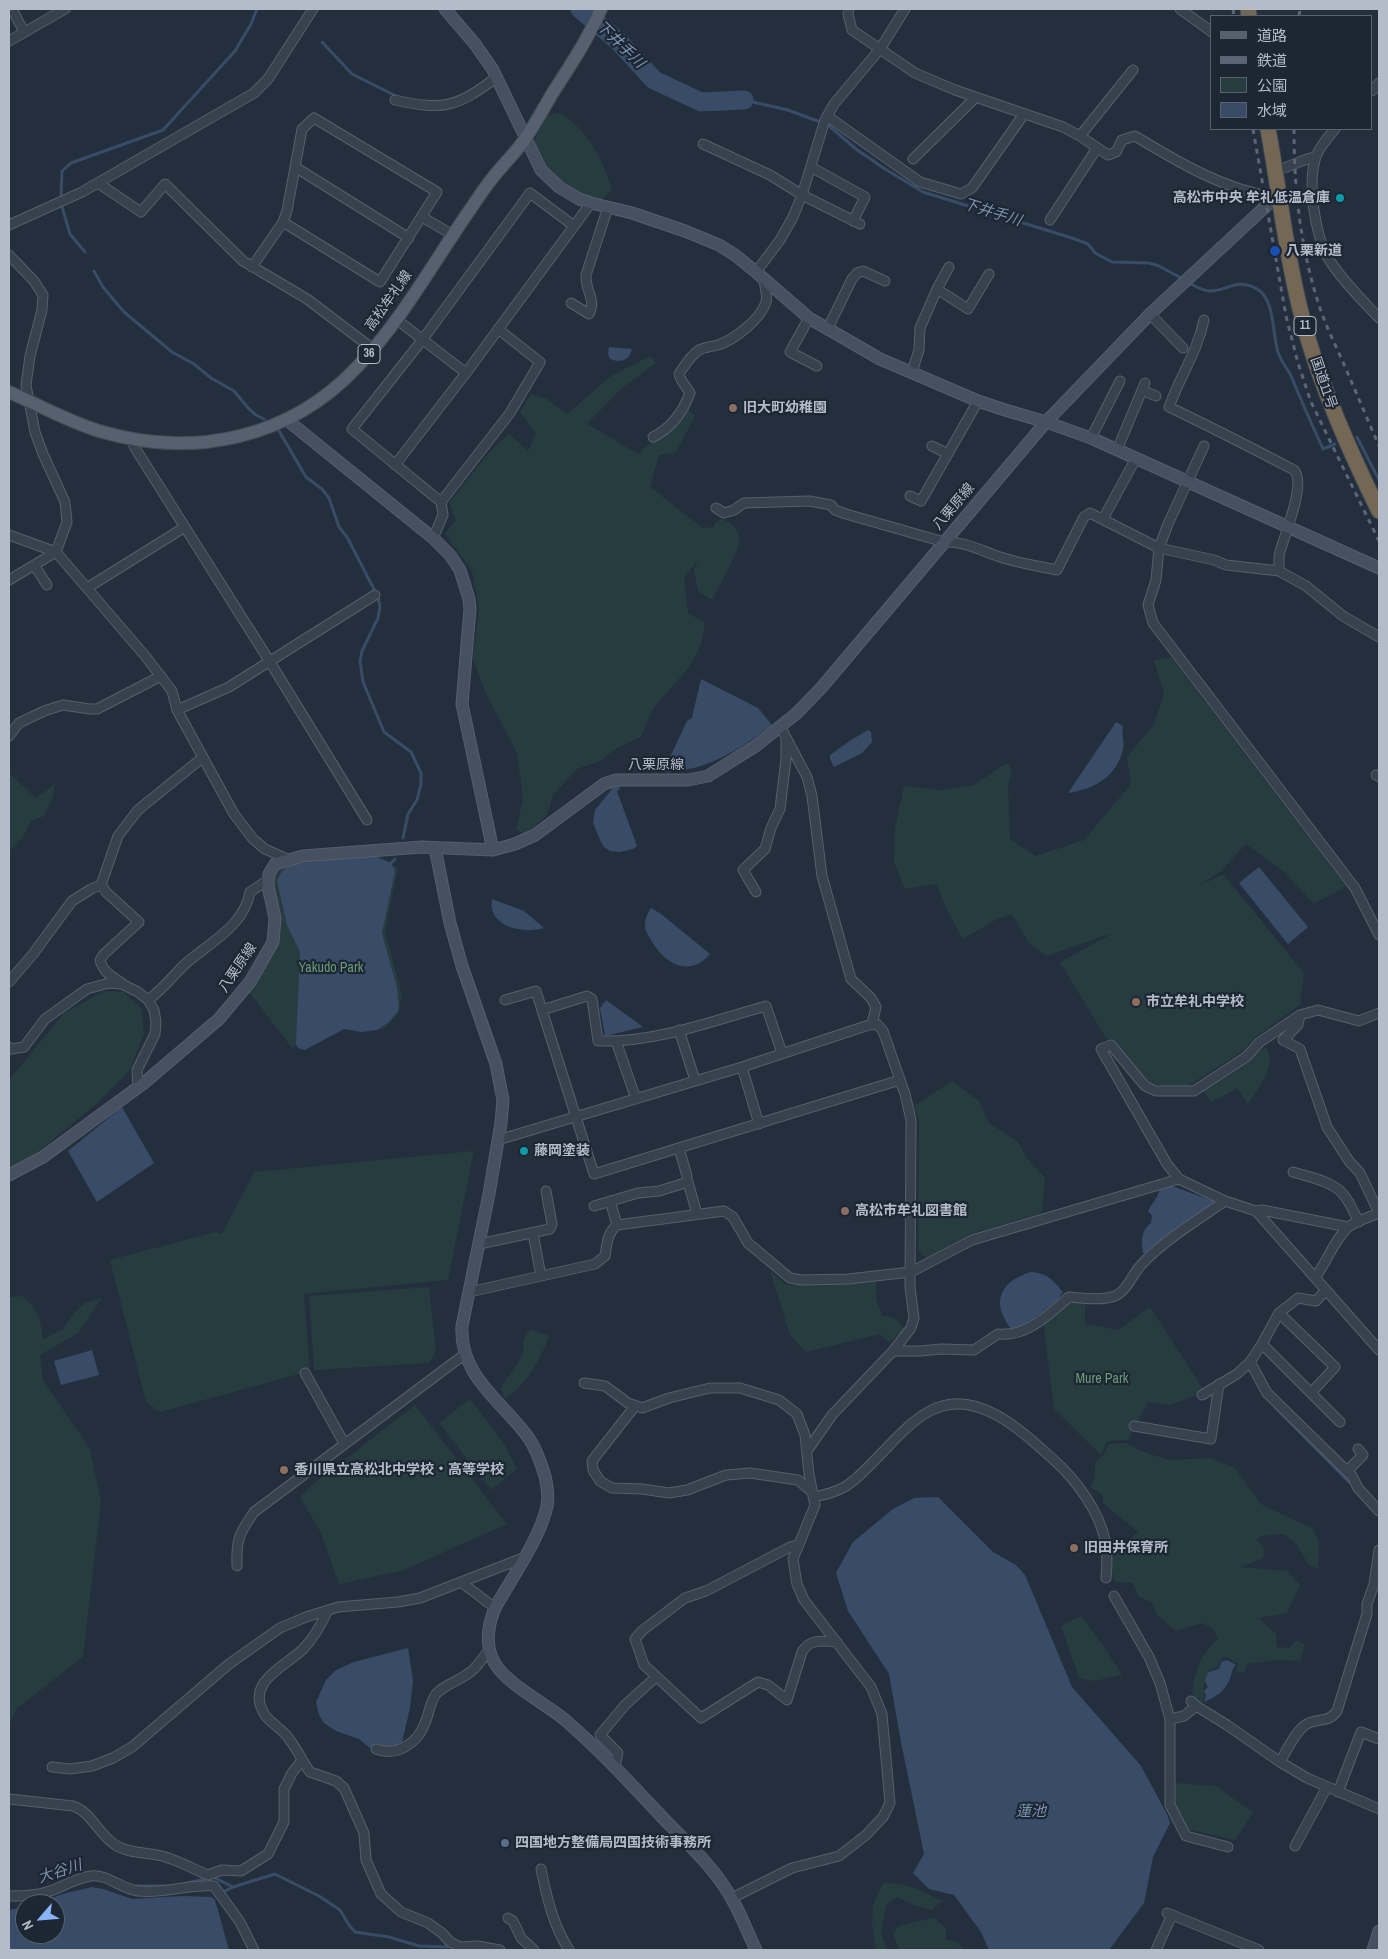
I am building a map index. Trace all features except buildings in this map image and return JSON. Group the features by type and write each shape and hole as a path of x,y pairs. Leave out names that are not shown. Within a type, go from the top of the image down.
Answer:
{"highway":[{"name":"国道11号","path":"1268,130 1275,170 1276,195 1299,305 1311,349 1339,427 1379,511"}],"main road":[{"name":"高松牟礼線","path":"9,392 98,431 163,443 192,444 240,436 287,420 306,408 340,383 373,349 396,319 490,181 527,137 585,42 600,10"}],"street":[{"path":"12,9 24,32"},
{"path":"9,41 65,9"},
{"path":"9,225 98,183 254,93 268,79 313,9"},
{"path":"446,9 475,44 497,77 542,170 559,188 578,199 658,222 719,245 760,275 809,318 880,359 978,401 1090,438 1379,568"},
{"path":"849,9 848,14 852,30 915,73 976,97 1063,127 1108,155 1116,152 1122,140 1135,136 1183,165 1206,176 1256,193 1276,195"},
{"path":"654,437 667,430 686,403 690,393 679,374 693,354 702,348 718,345 744,330 755,319 766,301 760,275 793,217 802,195 826,118 834,104 880,49 905,9"},
{"path":"1180,9 1210,31"},
{"path":"1080,136 1133,70"},
{"path":"395,100 433,106 447,105 471,96 497,77"},
{"path":"913,159 976,97"},
{"path":"826,118 920,182 961,194 972,188 1024,114"},
{"path":"252,267 283,222 287,211 302,129 314,118 437,192 380,282 283,222"},
{"path":"1334,130 1316,156 1313,204 1317,228 1328,256 1379,318"},
{"path":"703,144 770,175 802,195 857,222 865,198 811,167"},
{"path":"1050,220 1098,148"},
{"path":"1275,170 1316,156"},
{"path":"295,167 409,238"},
{"path":"98,183 141,212 165,184 243,261 307,299 373,349"},
{"path":"434,538 443,515 441,502 352,429 423,339 530,194 574,226"},
{"name":"八栗原線","path":"287,859 324,854 422,847 493,850 515,844 535,835 604,784 616,780 688,780 708,776 757,745 798,713 822,687 1046,422 1150,314 1276,195"},
{"path":"395,465 591,203"},
{"path":"571,303 589,314 592,308 592,300 585,285 586,275 608,207"},
{"path":"422,217 453,235"},
{"path":"9,255 34,281 43,295 42,310 30,356 26,384 28,400 43,454 65,502 67,522 56,552 9,580"},
{"path":"912,372 919,350 920,328 949,267"},
{"path":"827,330 852,279 857,273 863,271 885,282"},
{"path":"937,289 968,309 988,274"},
{"path":"1150,314 1183,348"},
{"path":"809,318 790,352 817,366"},
{"path":"396,319 466,372"},
{"path":"1204,320 1192,360 1178,383 1168,407 1213,428 1229,438 1250,446 1298,474 1288,527 1279,556 1279,571"},
{"path":"441,502 510,413 540,362 498,328"},
{"path":"1090,438 1120,381"},
{"path":"1117,450 1143,386 1156,396"},
{"path":"910,496 921,501 978,401"},
{"path":"287,420 434,538 450,555 460,570 469,599 470,609 462,704 493,850"},
{"path":"131,438 135,448 367,820"},
{"path":"932,446 948,454"},
{"path":"1204,446 1168,524 1160,548 1156,580 1148,605 1152,623 1355,888 1379,935"},
{"path":"1104,519 1136,458"},
{"path":"716,508 724,513 734,510 744,503 809,501 830,505 834,510 846,514 944,542 953,541 977,547 1010,560 1057,570 1084,517 1090,513 1160,548 1214,560 1226,565 1279,571 1306,586 1343,616 1379,637"},
{"path":"87,588 185,527"},
{"path":"9,536 56,552 87,588 172,691 177,710 234,814 253,839 265,849 287,859"},
{"path":"34,565 48,585"},
{"path":"177,710 229,687 375,595"},
{"path":"9,736 19,723 44,711 63,705 90,709 97,708 161,676"},
{"path":"780,726 806,777 812,796 822,876 851,980 871,998 876,1007 872,1024"},
{"path":"756,892 743,870 765,849 780,809 786,759 786,738"},
{"path":"102,885 118,836 138,810 202,758"},
{"path":"435,848 450,923 462,966 496,1064 503,1100 498,1140 462,1326 461,1340 468,1365 529,1438 542,1463 547,1486 548,1504 540,1529 489,1621 489,1650 494,1664 509,1679 563,1719 615,1766 697,1853 732,1898 756,1950"},
{"path":"148,1000 185,965 226,933 247,905 250,892 268,880 268,874 275,864 287,859"},
{"name":"八栗原線","path":"9,1175 43,1157 138,1087 219,1020 250,982 273,942 275,918 268,880"},
{"path":"9,982 33,954 72,901 91,889 102,885"},
{"path":"102,885 107,893 139,922 100,960 101,966 108,974 138,992 148,1000 154,1010 155,1034 137,1070 138,1087"},
{"path":"9,1047 11,1049 24,1047 45,1019 88,989 109,983 122,984"},
{"path":"505,1000 536,991 594,1174 900,1080"},
{"path":"542,1010 587,996 592,999 598,1041 616,1041 679,1030 766,1006 782,1053"},
{"path":"1379,1014 1358,1022 1318,1010 1300,1015 1260,1042 1246,1057 1194,1091 1156,1091 1145,1086 1111,1045 1101,1049 1167,1164 1179,1179 1225,1201 1256,1212 1379,1350"},
{"path":"1300,1015 1298,1025 1283,1040 1300,1049 1327,1128 1349,1161 1360,1173 1379,1213 1348,1227 1331,1249 1323,1267 1315,1278"},
{"path":"498,1140 742,1067 872,1024 877,1024 883,1031 900,1080 911,1120 910,1287 914,1318 911,1328 893,1351 832,1415 807,1452"},
{"path":"679,1030 695,1080"},
{"path":"616,1041 636,1099"},
{"path":"742,1067 759,1124"},
{"path":"679,1148 687,1176"},
{"path":"1293,1172 1330,1184 1339,1189 1345,1196 1359,1222"},
{"path":"469,1292 595,1264 605,1256 611,1230 617,1225 724,1211 734,1216 748,1243 790,1278 802,1280 848,1279 911,1272 972,1240 1179,1179"},
{"path":"594,1206 638,1193 659,1191 688,1182 697,1214"},
{"path":"479,1244 550,1229 552,1224 546,1191"},
{"path":"610,1201 617,1225"},
{"path":"893,1351 974,1350 998,1334 1009,1335 1019,1333 1042,1320 1068,1297 1102,1298 1114,1296 1122,1291 1141,1264 1177,1234 1225,1201"},
{"path":"1256,1212 1262,1210 1348,1227"},
{"path":"533,1233 541,1276"},
{"path":"1202,1395 1237,1374 1250,1362 1279,1313 1298,1298 1316,1301 1326,1290"},
{"path":"1279,1313 1335,1367 1311,1393"},
{"path":"1262,1344 1340,1422"},
{"path":"237,1566 239,1535 254,1512 465,1354"},
{"path":"1250,1362 1267,1393 1352,1476 1358,1488 1379,1511"},
{"path":"306,1373 344,1444"},
{"path":"584,1383 605,1386 628,1403 642,1408 669,1398 710,1388 740,1388 779,1400 797,1414 805,1435 815,1505 793,1559 797,1584 804,1600 871,1687 882,1714 890,1803 883,1818 866,1835 839,1856 792,1868 732,1898"},
{"path":"1134,1426 1211,1439 1219,1384"},
{"path":"635,1406 592,1461 593,1470 600,1481 612,1488 642,1489 669,1493 687,1490 726,1476 750,1473 798,1480 813,1495 830,1494 848,1486 928,1411 941,1406 968,1404 987,1410 1037,1445 1071,1475 1092,1509 1105,1538 1108,1557 1106,1578"},
{"path":"1347,1471 1363,1455 1358,1449"},
{"path":"798,1545 790,1546 706,1591 686,1598 643,1630 635,1639 644,1665 701,1718 758,1682 768,1685 787,1700 802,1652 806,1646 815,1641 837,1642"},
{"path":"1280,1762 1296,1736 1306,1725 1332,1718 1337,1710 1368,1614 1367,1604 1374,1584 1379,1550"},
{"path":"52,1767 70,1769 92,1766 113,1758 132,1747 252,1645 280,1628 338,1607 398,1602 420,1598 523,1558"},
{"path":"461,1582 495,1608"},
{"path":"1114,1596 1149,1657 1160,1683 1170,1719 1170,1805 1186,1836 1228,1847"},
{"path":"328,1610 320,1627 302,1650 269,1674 260,1696 266,1715 286,1735 310,1772 336,1781 344,1788 364,1833 366,1860 381,1894 401,1912 428,1923 442,1933 450,1942 463,1949 477,1946 500,1950"},
{"path":"376,1749 386,1753 399,1750 409,1744 421,1731 435,1695 470,1673 489,1650"},
{"path":"615,1766 618,1753 600,1735 625,1705 656,1677"},
{"path":"1170,1719 1184,1716 1193,1703 1280,1762 1338,1792 1379,1809"},
{"path":"1338,1792 1361,1732 1379,1739"},
{"path":"208,1875 222,1870 241,1871 268,1854 284,1822 284,1789 292,1773 302,1760"},
{"path":"1295,1846 1328,1787"},
{"path":"9,1798 73,1806 82,1809 102,1835 118,1846 132,1851 162,1856 208,1875 240,1922 254,1950"},
{"path":"542,1869 548,1904 559,1936 568,1950"},
{"path":"9,1896 27,1896 46,1892 91,1876 103,1877 120,1886 138,1891 167,1891 203,1885 214,1886"},
{"path":"1156,1950 1169,1914 1259,1950"},
{"path":"508,1918 513,1920 521,1938 534,1950"},
{"path":"1373,1950 1379,1931"}],"green space":[{"path":"560,113 587,137 604,167 612,190 598,203 580,197 543,167 534,142 546,115"},
{"path":"650,356 656,363 622,388 587,424 638,454 688,409 695,416 676,452 659,455 650,487 703,528 713,527 716,522 722,519 729,523 739,535 739,543 731,564 712,600 698,591 694,570 698,560 684,578 688,613 705,623 701,644 690,666 652,710 641,737 617,748 600,761 577,769 553,795 547,815 526,834 516,830 523,799 517,753 487,696 473,659 479,609 472,571 445,534 456,520 449,503 491,450 509,434 528,451 536,434 520,412 531,394 547,399 567,414 611,376"},
{"path":"1171,657 1346,886 1314,904 1283,871 1246,844 1221,871 1197,887 1223,874 1304,973 1300,1005 1256,1037 1240,1053 1188,1086 1166,1087 1150,1082 1141,1074 1120,1047 1106,1038 1060,962 1115,932 1047,956 1029,943 1012,914 995,920 963,939 949,914 936,884 905,889 894,863 895,829 904,786 940,790 974,785 1007,763 1012,770 1008,785 1010,839 1036,856 1084,840 1131,784 1127,757 1153,726 1164,694 1154,660"},
{"path":"9,773 36,798 55,784 53,797 44,816 31,821 23,837 9,851"},
{"name":"Yakudo Park","path":"378,855 398,868 385,931 402,995 398,1014 384,1029 344,1029 292,1048 250,993 271,955 275,878 280,868 296,860"},
{"path":"104,991 124,992 142,1010 144,1034 129,1071 94,1106 43,1148 26,1173 9,1182 9,1080 64,1013"},
{"path":"1266,1047 1270,1062 1268,1069 1248,1104 1237,1088 1210,1102 1203,1090"},
{"path":"952,1081 979,1101 989,1123 1018,1142 1026,1157 1045,1178 1042,1213 970,1234 926,1258 918,1250 919,1121 914,1106"},
{"path":"474,1151 448,1280 304,1294 310,1371 160,1412 146,1402 110,1260 215,1232 222,1234 254,1172"},
{"path":"770,1271 787,1285 876,1281 876,1299 882,1315 897,1319 904,1329 889,1343 880,1334 806,1352 790,1335"},
{"path":"429,1287 436,1351 429,1363 314,1370 309,1296"},
{"path":"22,1296 38,1315 43,1339 62,1330 74,1313 85,1303 102,1298 78,1333 40,1355 43,1380 90,1449 101,1502 83,1657 16,1709 9,1726 9,1297"},
{"name":"Mure Park","path":"1070,1301 1085,1303 1085,1324 1118,1330 1150,1307 1205,1392 1170,1405 1148,1402 1128,1440 1107,1441 1101,1455 1054,1409 1043,1322"},
{"path":"531,1329 549,1336 546,1344 532,1371 519,1388 504,1398 501,1389 520,1359 524,1340"},
{"path":"470,1399 503,1442 517,1469 491,1490 439,1423"},
{"path":"415,1405 507,1524 402,1571 339,1584 320,1531 300,1497 311,1486"},
{"path":"1127,1443 1141,1451 1169,1460 1211,1458 1235,1468 1261,1504 1313,1529 1319,1541 1318,1569 1308,1564 1297,1545 1284,1534 1260,1536 1257,1541 1265,1549 1263,1558 1241,1567 1287,1571 1300,1585 1287,1613 1259,1618 1276,1634 1277,1647 1290,1648 1296,1640 1305,1645 1300,1661 1275,1660 1247,1664 1245,1672 1236,1672 1238,1664 1225,1657 1220,1661 1218,1667 1208,1670 1203,1690 1202,1705 1192,1696 1194,1679 1202,1657 1218,1638 1212,1628 1202,1623 1176,1631 1157,1615 1151,1602 1138,1596 1133,1583 1115,1582 1112,1572 1113,1553 1138,1532 1103,1503 1103,1495 1090,1487 1095,1477 1095,1463 1104,1454 1109,1444"},
{"path":"1081,1616 1103,1645 1122,1675 1094,1681 1079,1678 1061,1626"},
{"path":"1174,1783 1216,1786 1253,1813 1235,1840 1187,1829 1174,1807"},
{"path":"883,1883 907,1886 942,1901 932,1910 911,1904 898,1897 886,1905 881,1931 886,1950 876,1950 872,1923 873,1905"},
{"path":"934,1918 946,1928 946,1939 959,1943 963,1950 887,1950 899,1949 893,1933 901,1925"}],"water":[{"path":"609,347 632,349 627,358 618,361 610,359 608,354"},
{"path":"701,679 758,708 772,725 734,751 708,764 679,771 663,772 687,721 692,718"},
{"path":"1116,722 1123,726 1124,744 1116,767 1095,785 1068,793"},
{"path":"868,730 871,732 872,742 862,753 834,767 830,755"},
{"path":"619,786 620,789 617,791 637,846 620,852 610,851 604,847 593,823 595,810 613,788"},
{"name":"Yakudo Park","path":"374,856 391,863 395,871 382,933 397,988 399,1010 389,1022 377,1030 362,1032 344,1029 305,1050 298,1048 296,1044 300,952 287,925 277,881 282,871 293,864"},
{"path":"1259,867 1308,927 1288,944 1239,883"},
{"path":"492,899 524,911 544,928 536,930 517,929 501,922 495,916 492,909"},
{"path":"651,908 710,954 694,965 686,966 678,965 663,956 656,948 645,928 647,914"},
{"path":"606,1000 643,1027 605,1036 600,1008"},
{"path":"122,1107 154,1163 97,1202 68,1151"},
{"path":"1172,1186 1213,1201 1213,1204 1148,1255 1143,1253 1142,1236 1145,1229 1151,1223 1152,1216 1148,1211 1160,1189"},
{"path":"1030,1272 1049,1278 1063,1292 1057,1301 1019,1329 1013,1331 1002,1312 1001,1296 1010,1282"},
{"path":"92,1350 99,1375 61,1385 54,1361"},
{"name":"蓮池","path":"938,1497 993,1552 1016,1565 1025,1575 1072,1687 1141,1766 1167,1814 1170,1823 1153,1857 1144,1903 1109,1950 989,1950 981,1932 954,1895 929,1889 913,1873 924,1854 889,1674 848,1611 836,1573 853,1542 893,1509 914,1498"},
{"path":"408,1648 413,1681 410,1708 401,1747 387,1750 376,1743 370,1748 359,1739 336,1731 324,1723 319,1715 316,1702 326,1680 336,1670 354,1662"},
{"path":"1227,1660 1236,1665 1233,1668 1227,1685 1216,1696 1204,1702 1206,1695 1204,1691 1208,1687 1205,1681 1208,1672 1219,1669 1221,1662"},
{"path":"92,1887 132,1899 184,1896 211,1897 215,1900 229,1950 9,1950 9,1910 15,1909 15,1944 65,1944 65,1894 63,1894"}],"waterway":[{"path":"61,195 62,171 71,163 163,130 235,51 251,24 257,9"},
{"name":"下井手川","path":"580,9 618,41 654,80 701,102 744,100"},
{"path":"322,42 352,74 398,97"},
{"name":"下井手川","path":"744,100 788,110 828,125 856,149 923,192 1072,238 1088,244 1095,253 1112,262 1149,263 1159,266 1183,279"},
{"path":"61,203 70,234 85,252"},
{"path":"94,271 103,287 124,312 172,352 194,364 211,378 234,391 249,409 264,419"},
{"name":"下井手川","path":"1189,283 1210,291 1244,284 1257,289 1263,294 1270,308 1279,355 1291,376 1323,449 1335,444"},
{"path":"279,431 306,477 322,489 329,498 339,527 347,537 378,597 380,607 378,618 362,651 360,661 363,682 384,732 411,752 421,773 421,784 417,800 408,814 403,838"},
{"name":"下井手川","path":"1357,437 1379,480"},
{"path":"391,863 395,859"},
{"path":"1275,1407 1349,1482"},
{"path":"215,1878 233,1887 275,1874 319,1896 340,1910 355,1932 389,1937 419,1946 447,1947"},
{"name":"大谷川","path":"188,1883 204,1879"},
{"name":"大谷川","path":"136,1886 167,1886"},
{"path":"223,1892 233,1887"}],"railway":[{"path":"1233,9 1234,15"},
{"path":"1299,15 1300,9"},
{"path":"1253,130 1286,316 1298,363 1311,402 1379,541"},
{"path":"1294,130 1295,173 1299,216 1312,281 1320,310 1379,446"}],"place":[{"name":"高松市中央 牟礼低温倉庫","path":"1340,198"},
{"name":"八栗新道","path":"1275,251"},
{"name":"旧大町幼稚園","path":"733,408"},
{"name":"市立牟礼中学校","path":"1136,1002"},
{"name":"藤岡塗装","path":"524,1151"},
{"name":"高松市牟礼図書館","path":"845,1211"},
{"name":"香川県立高松北中学校・高等学校","path":"284,1470"},
{"name":"旧田井保育所","path":"1074,1548"},
{"name":"四国地方整備局四国技術事務所","path":"505,1843"}]}
